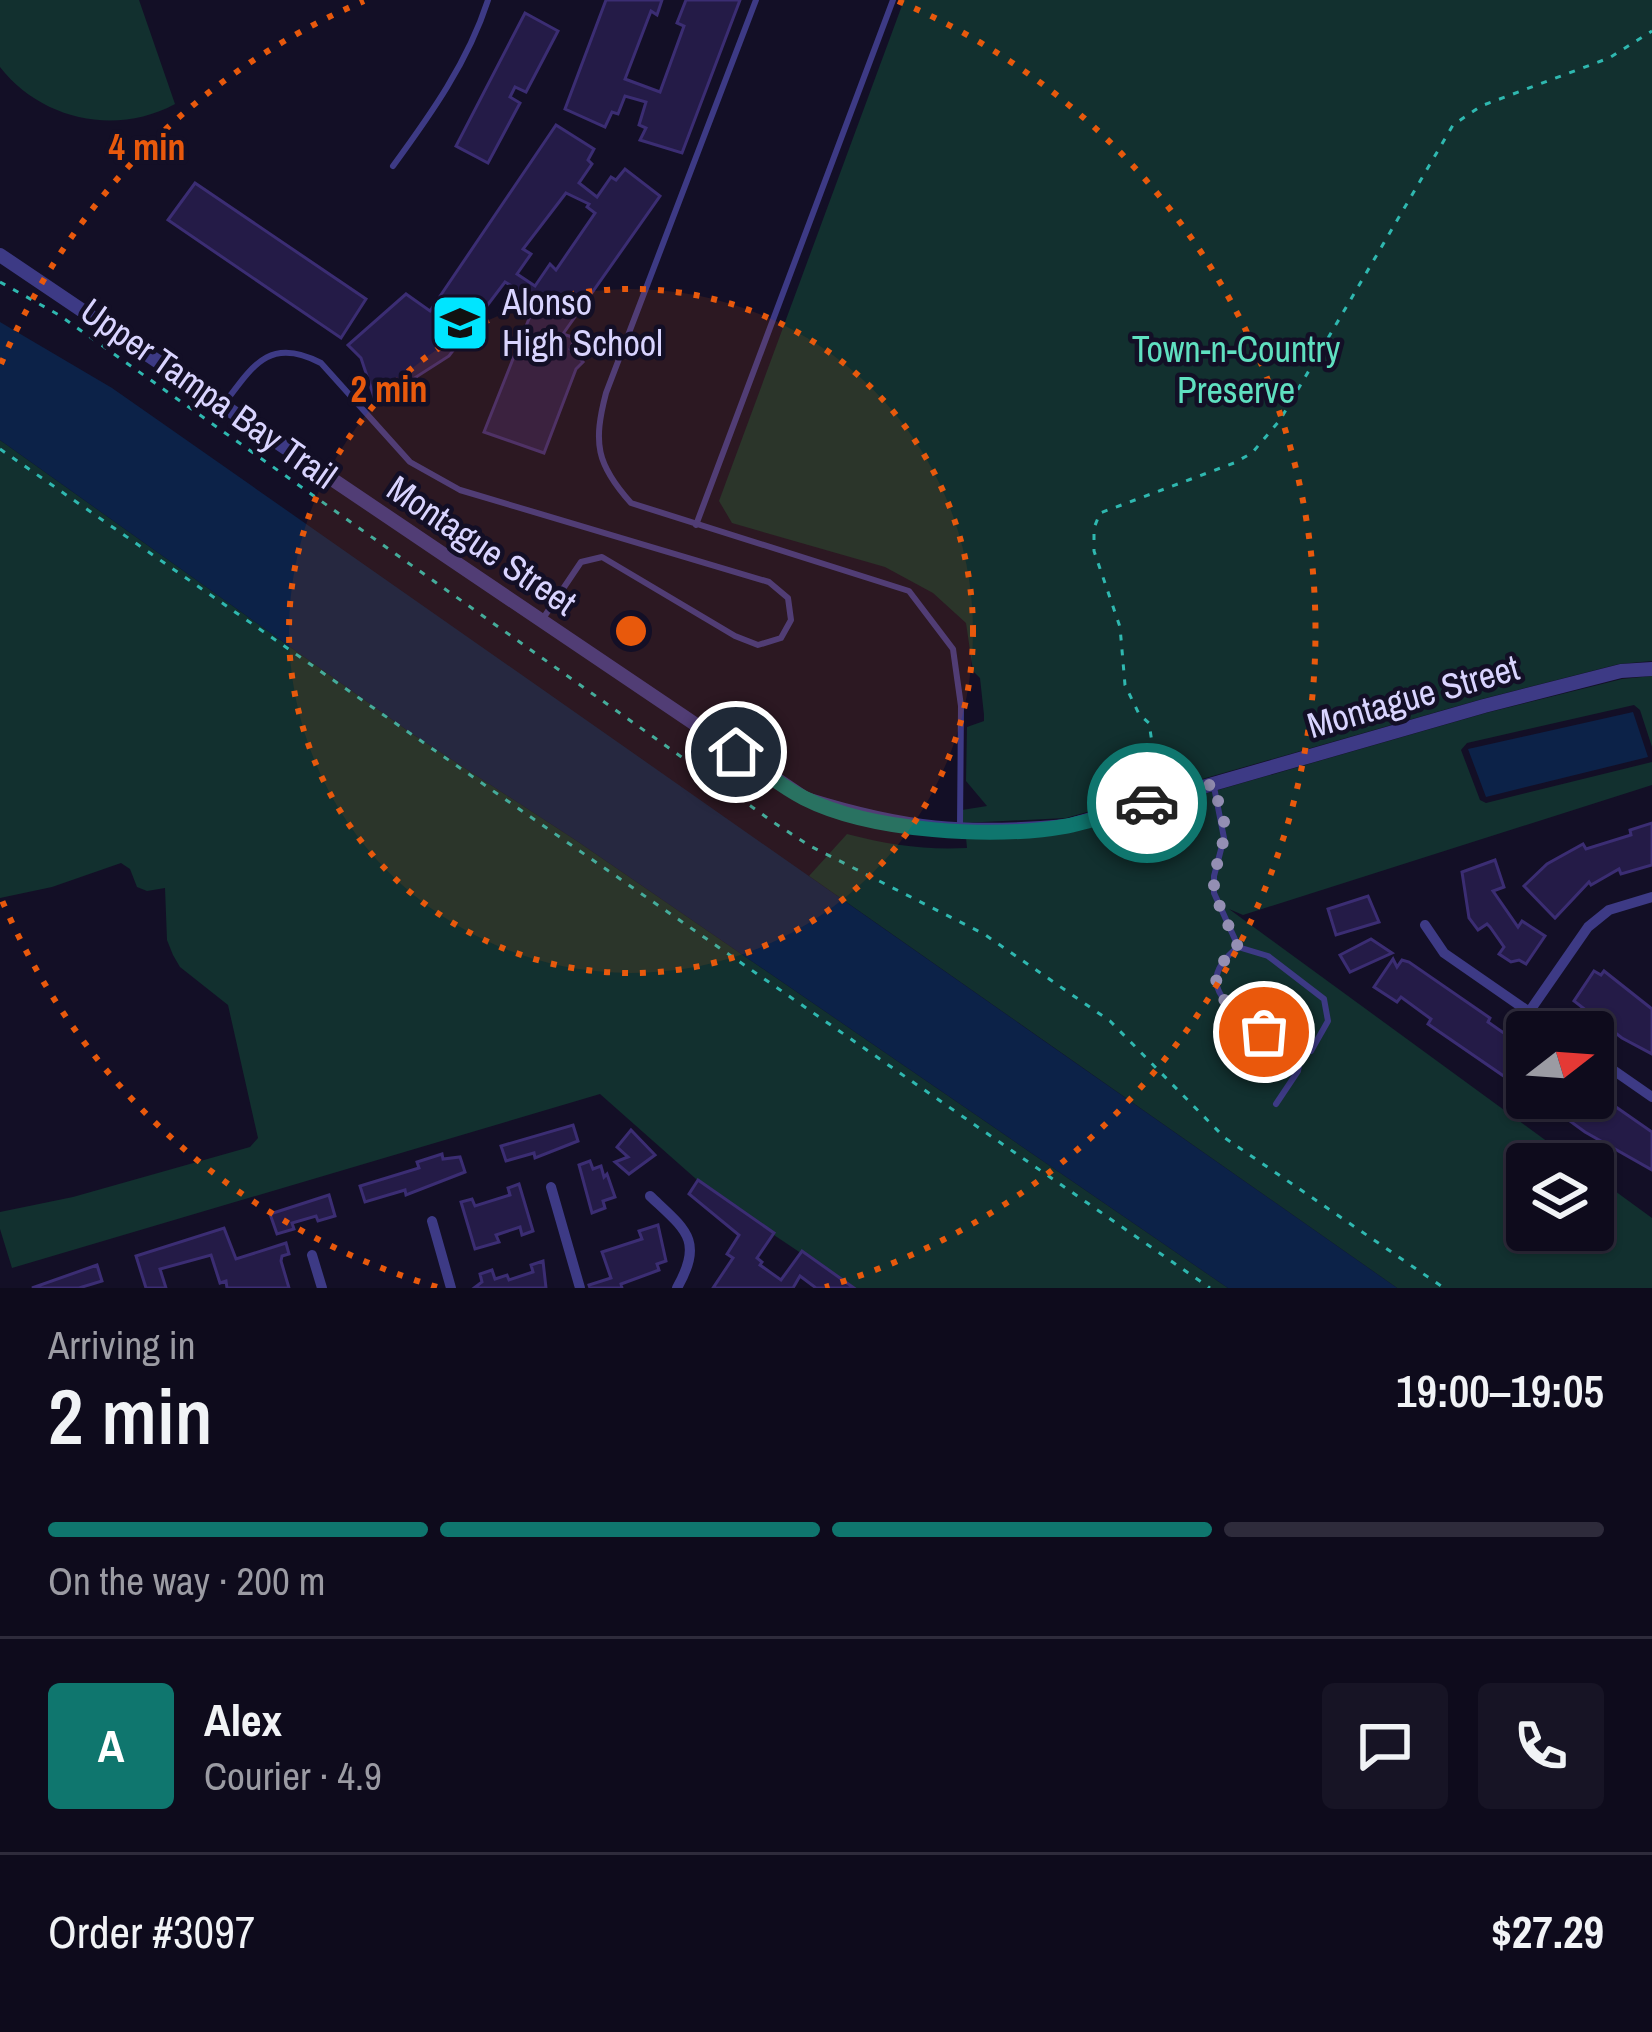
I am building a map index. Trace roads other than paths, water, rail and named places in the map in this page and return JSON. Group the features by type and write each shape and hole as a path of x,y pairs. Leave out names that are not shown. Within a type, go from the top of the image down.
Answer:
{"street":[{"name":"Montague Street","path":"0,255 806,799 876,821 960,831 1067,826 1484,706 1621,671 1652,669"},
{"path":"1530,1011 1588,927 1609,910 1652,897"},
{"path":"1425,925 1444,953 1528,1011"},
{"path":"1614,1070 1652,1096"},
{"path":"551,1187 580,1288"},
{"path":"650,1196 683,1228 693,1246 690,1266 677,1288"},
{"path":"431,1221 451,1288"},
{"path":"312,1256 322,1288"}],"lane":[{"path":"393,166 440,101 488,0"},
{"path":"756,0 606,393 596,429 601,460 609,478 631,502 909,591 953,649 961,706 960,831"},
{"path":"696,525 892,0"},
{"path":"222,407 253,364 292,350 304,354 321,363 410,462 460,490 769,582 788,598 791,620 782,638 758,645 602,557 580,562 542,620"},
{"path":"1213,784 1224,821 1214,893 1238,947 1268,956 1324,999 1328,1021 1311,1051 1291,1051 1224,1002 1216,982 1218,970 1238,947"},
{"path":"1276,1104 1298,1071 1301,1054"}],"water":[{"path":"0,322 112,388 1397,1288 1228,1288 577,841 411,733 0,440"},
{"path":"1633,712 1648,757 1486,797 1468,749"}],"place":[{"name":"Alonso High School","path":"460,323"}],"park label":[{"name":"Town-n-Country Preserve","path":"1236,370"}]}
